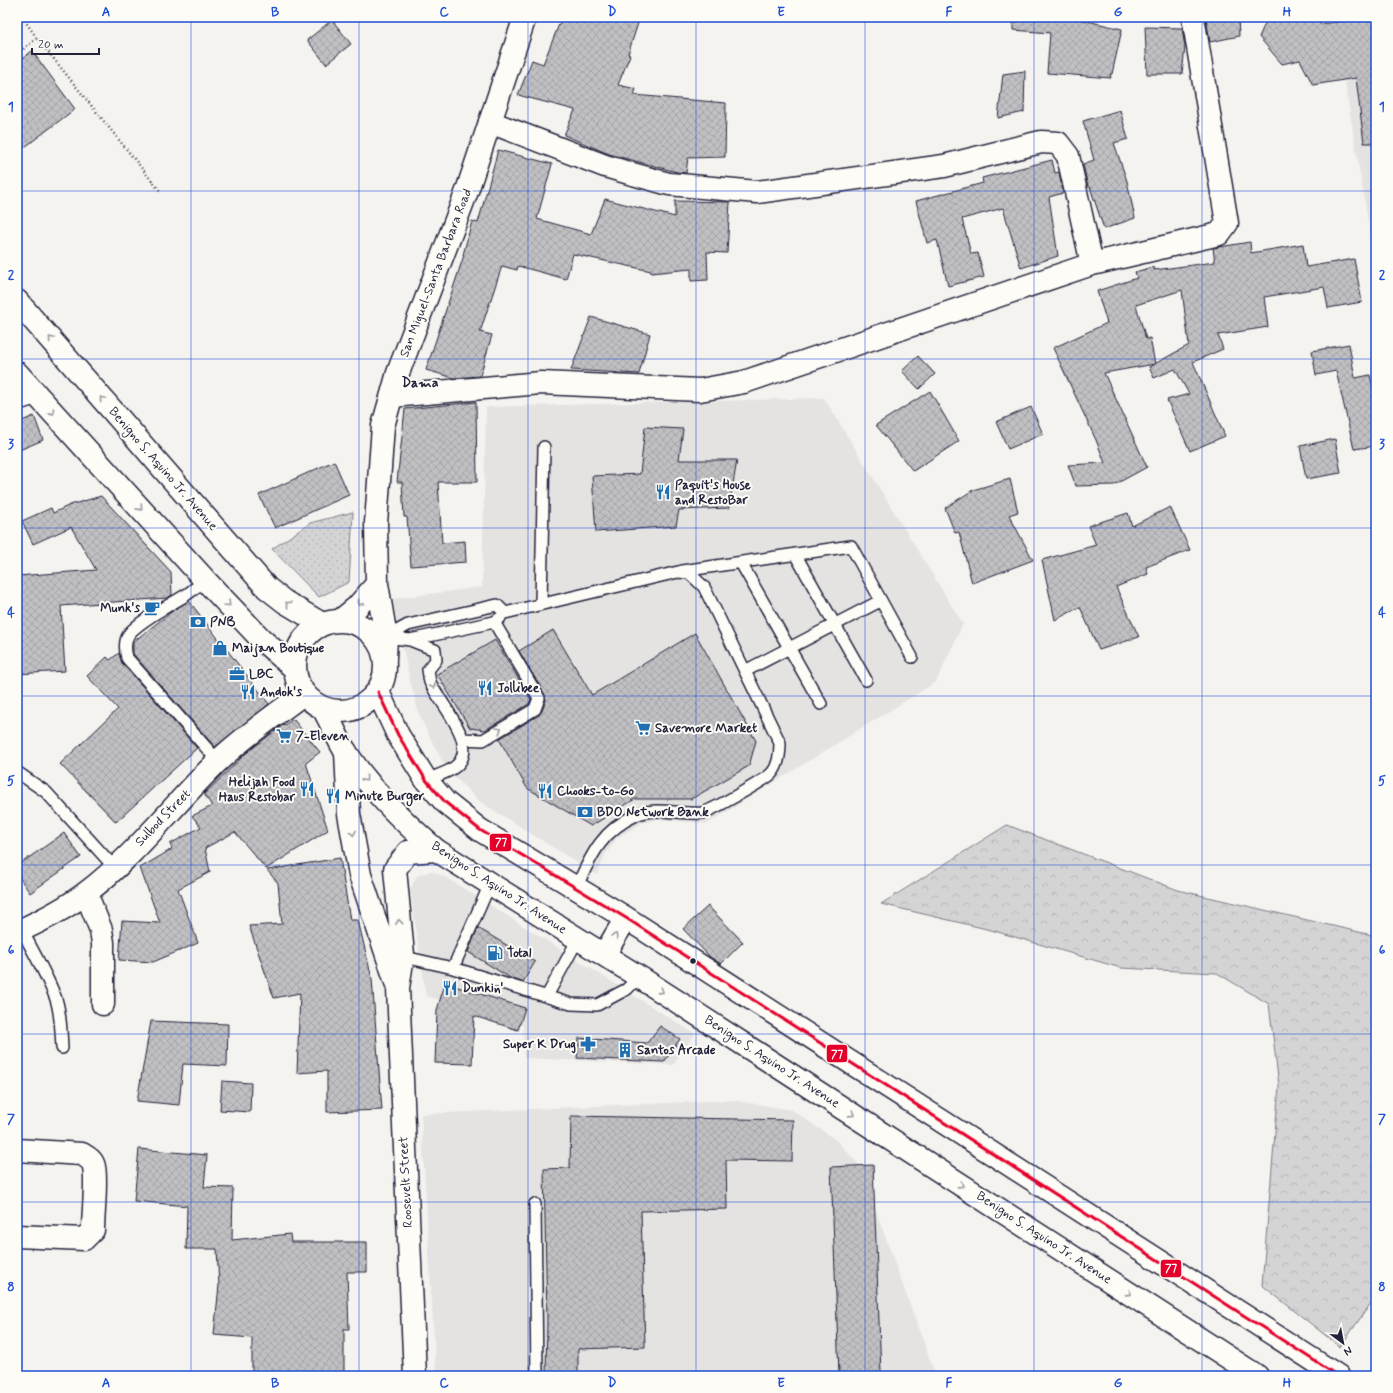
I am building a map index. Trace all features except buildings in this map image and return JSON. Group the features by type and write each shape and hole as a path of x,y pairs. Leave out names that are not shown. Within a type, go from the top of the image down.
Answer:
{"main road":[{"name":"San Miguel-Santa Barbara Road","path":"385,648 377,584 376,523 384,426 398,373 467,191 525,17"},
{"path":"392,396 541,383 700,390 744,382 1092,264 1212,237 1219,234 1226,223 1193,17"},
{"path":"490,122 629,174 669,184 757,192 944,166 1041,142 1058,143 1068,156 1092,264"},
{"name":"Benigno S. Aquino Jr. Avenue","path":"17,301 267,588 285,602 331,622"},
{"path":"17,372 26,396 262,640 294,668"},
{"path":"331,622 356,624 370,631 379,644 385,648 386,670 378,692 367,703 354,710 339,712 324,710 303,694 297,682 294,668 297,650 307,635 357,607 377,584"},
{"path":"378,692 398,736 426,780 445,802 468,822 626,918 1338,1376"},
{"name":"Sulbod Street","path":"19,931 50,916 86,893 143,840 218,761 246,737 303,694"},
{"name":"Benigno S. Aquino Jr. Avenue","path":"324,710 346,752 388,807 409,828 436,850 639,977 1257,1376"},
{"name":"Roosevelt Street","path":"346,752 349,814 360,874 395,957"},
{"name":"Roosevelt Street","path":"415,1376 398,988 395,957 395,869 408,852 436,850"},
{"path":"86,893 101,930 103,943 103,1004"},
{"path":"604,955 626,918"},
{"path":"17,1150 82,1154 90,1159 94,1167 95,1176 93,1230 89,1236 84,1239 17,1236"}],"lane":[{"path":"541,604 544,447"},
{"path":"385,648 410,640 494,622 505,613 678,572 851,546 912,657"},
{"path":"795,554 866,680"},
{"path":"741,563 821,704"},
{"path":"576,888 592,853 605,836 636,815 649,811 691,814 704,812 718,806 771,774 780,757 780,742 704,587 690,573 678,572"},
{"path":"205,580 187,595 135,628 128,635 125,650 127,658 218,761"},
{"path":"745,671 880,601"},
{"path":"385,648 408,625 497,605 505,613"},
{"path":"463,739 483,740 535,709 538,704 539,698 494,622"},
{"path":"410,640 436,650 436,660 428,670 430,682 460,730 463,739 463,756 453,769 426,780"},
{"path":"17,772 46,792 114,867"},
{"path":"453,968 490,884"},
{"path":"19,931 56,1000 61,1026 62,1048"},
{"path":"547,996 578,939"},
{"path":"395,957 453,968 571,1004 596,1005 627,989 639,977"},
{"path":"535,1204 537,1376"}],"path":[{"path":"22,17 37,38 160,191"},
{"path":"17,54 37,38"}],"shaded area":[{"path":"1334,17 1376,17 1376,269"},
{"path":"824,398 963,624 936,682 707,824 659,819 642,823 618,837 605,855 597,875 479,801 457,779 443,762 427,732 418,711 392,599 482,587 486,407"},
{"path":"431,871 447,878 695,1034 673,1065 524,1058 523,1024 426,996 410,890 417,876"},
{"path":"731,1100 792,1110 836,1140 859,1165 936,1376 436,1376 421,1114"}],"green space":[{"path":"353,512 349,582 319,597 272,549 310,523"},
{"path":"1007,825 1178,890 1376,936 1376,1296 1340,1347 1262,1285 1279,1086 1269,1004 1217,973 1121,968 991,930 881,904"}],"transit line":[{"name":"77","path":"378,692 398,735 426,780 445,802 480,830 626,918 1338,1376"}],"place":[{"name":"Paquit's House and RestoBar","path":"663,492"},
{"name":"Munk's","path":"152,608"},
{"name":"PNB","path":"198,622"},
{"name":"Maijan Boutique","path":"220,648"},
{"name":"LBC","path":"237,674"},
{"name":"Jollibee","path":"485,688"},
{"name":"Andok's","path":"248,692"},
{"name":"Savemore Market","path":"643,728"},
{"name":"7-Eleven","path":"284,736"},
{"name":"Helijah Food Haus Restobar","path":"307,789"},
{"name":"Chooks-to-Go","path":"545,791"},
{"name":"Minute Burger","path":"333,796"},
{"name":"BDO Network Bank","path":"585,812"},
{"name":"Total","path":"495,953"},
{"name":"Dunkin'","path":"450,988"},
{"name":"Super K Drug","path":"588,1044"},
{"name":"Santos Arcade","path":"625,1050"}],"district":[{"name":"Dama","path":"420,383"}]}
